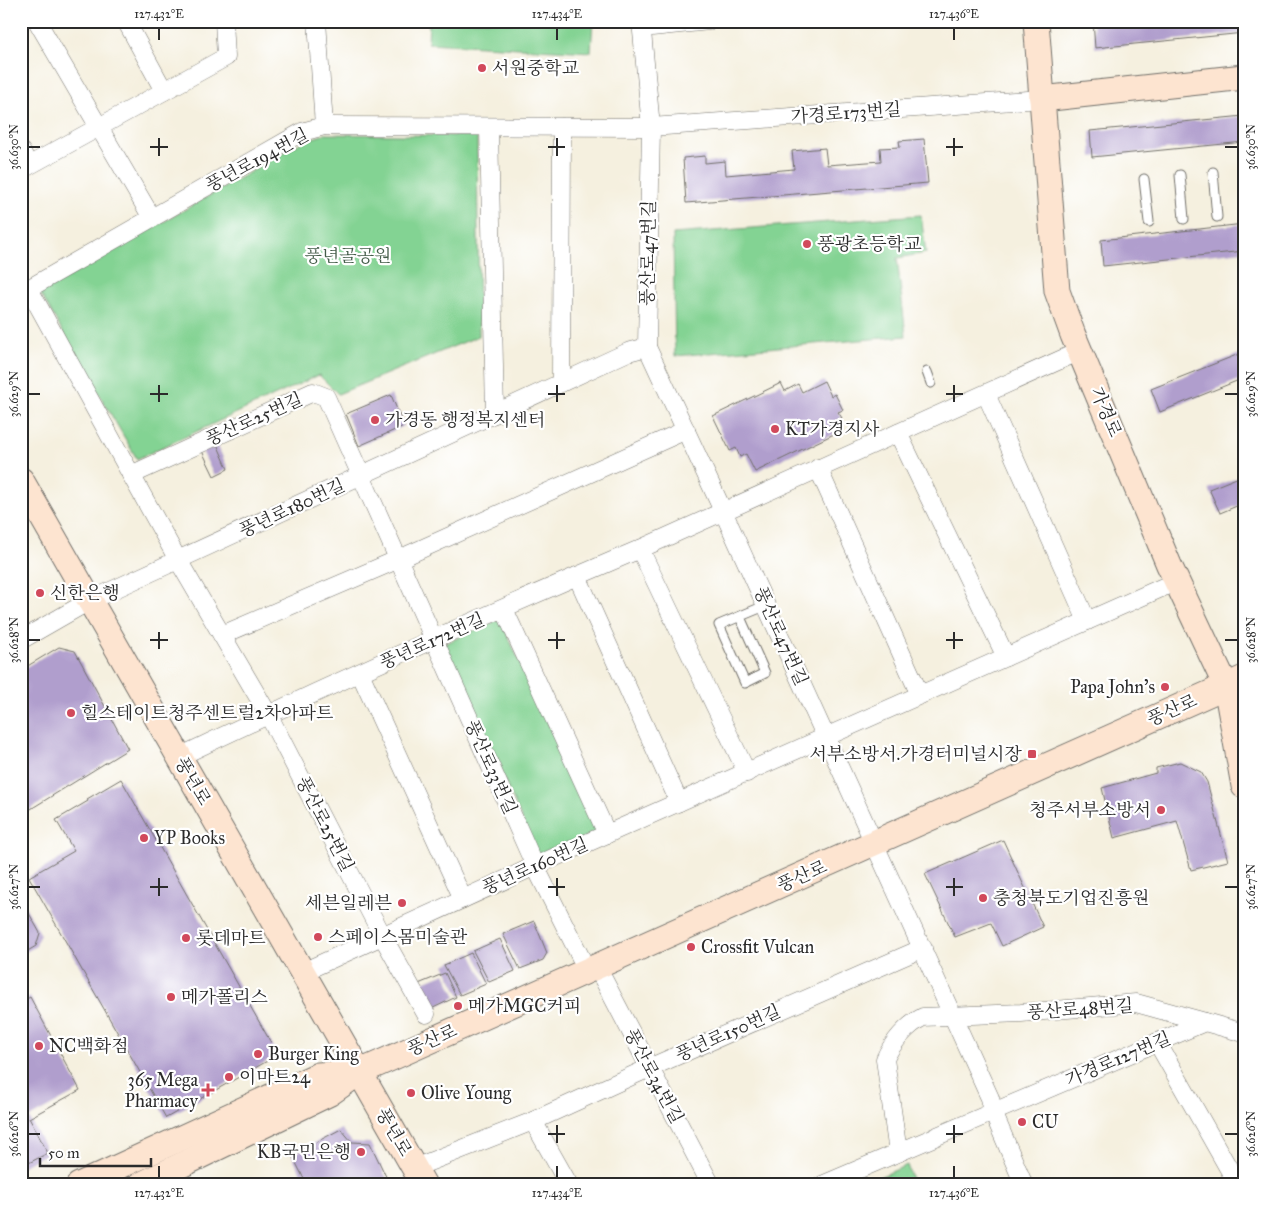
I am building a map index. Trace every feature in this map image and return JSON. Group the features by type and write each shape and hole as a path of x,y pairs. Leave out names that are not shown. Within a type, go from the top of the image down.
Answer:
{"street":[{"path":"126,21 164,91"},
{"path":"24,162 98,128 226,57 224,21"},
{"path":"317,21 324,126"},
{"path":"642,24 709,21"},
{"name":"가경로","path":"1036,21 1057,291 1080,351 1177,581 1235,682 1244,786"},
{"path":"37,22 152,218"},
{"name":"풍산로47번길","path":"642,24 651,127 647,347 874,843"},
{"path":"1042,99 1244,77"},
{"name":"가경로173번길","path":"651,127 1042,99"},
{"name":"풍년로194번길","path":"25,291 302,132 324,126 651,127"},
{"path":"489,127 495,414"},
{"path":"561,384 562,127"},
{"name":"풍산로25번길","path":"25,291 268,714 383,936 426,1014"},
{"name":"풍년로180번길","path":"21,640 89,601 628,352 647,347"},
{"name":"풍년로172번길","path":"179,757 268,714 1080,351"},
{"name":"풍산로25번길","path":"131,475 313,392 326,397 362,476"},
{"path":"986,394 1087,621"},
{"path":"222,635 399,559 686,430"},
{"path":"898,433 1006,657"},
{"path":"818,468 920,695"},
{"name":"풍산로33번길","path":"362,476 535,866 592,969"},
{"name":"풍년로","path":"21,480 419,1176"},
{"path":"640,549 747,773"},
{"path":"577,576 679,802"},
{"name":"풍년로160번길","path":"303,972 535,866 1177,581"},
{"name":"풍년로172번길","path":"504,608 558,726"},
{"name":"풍년로172번길","path":"360,673 414,791"},
{"name":"풍산로","path":"140,1185 330,1094 360,1072 1235,682"},
{"name":"풍년로160번길","path":"558,726 607,834"},
{"name":"풍년로160번길","path":"414,791 463,899"},
{"path":"874,843 990,1098 993,1112 1024,1185"},
{"name":"풍년로150번길","path":"419,1176 649,1068 923,948"},
{"name":"풍산로34번길","path":"592,969 649,1068 711,1185"},
{"name":"풍산로48번길","path":"898,1153 885,1059 888,1050 913,1022 923,1017 1021,1013 1136,1003 1205,1022"},
{"path":"1205,1022 1244,1033"},
{"name":"가경로127번길","path":"822,1185 1205,1022"},
{"path":"1157,1042 1238,1185"},
{"name":"풍산로","path":"79,1185 318,1075 360,1072"},
{"path":"533,1121 570,1185"}],"lane":[{"path":"1213,172 1217,217"},
{"path":"1180,176 1184,219"},
{"path":"1144,179 1149,222"},
{"path":"927,372 931,383"},
{"path":"740,617 765,673 745,683 719,625 766,605"}],"green space":[{"path":"429,21 593,21 591,52 428,43"},
{"name":"풍년골공원","path":"325,134 477,136 479,336 338,394 319,375 137,459 40,293 304,141"},
{"path":"921,215 926,253 897,258 906,336 675,356 673,234"},
{"path":"500,619 598,831 539,858 444,644"},
{"path":"907,1165 914,1185 861,1185"}],"building":[{"path":"1093,21 1244,21 1244,33 1095,48"},
{"path":"1244,116 1244,142 1092,157 1090,131"},
{"path":"924,139 928,183 686,203 683,158 705,156 705,163 725,161 726,175 794,169 792,151 825,148 827,165 881,161 880,148 900,147 899,141"},
{"path":"1244,224 1244,251 1103,266 1101,240"},
{"path":"1244,352 1244,378 1160,412 1151,389"},
{"name":"KT가경지사","path":"824,381 831,396 835,394 843,410 838,412 842,418 830,424 834,434 755,472 746,454 740,457 736,448 730,451 713,416 781,383 785,391 798,384 802,392"},
{"name":"가경동 행정복지센터","path":"391,395 404,426 359,446 346,414"},
{"path":"217,444 228,469 214,476 202,451"},
{"path":"1244,475 1244,503 1220,513 1209,489"},
{"path":"59,647 75,651 128,749 21,815 21,670"},
{"name":"청주서부소방서","path":"1180,762 1201,772 1207,782 1228,861 1191,870 1177,821 1114,838 1102,788 1156,773 1156,768"},
{"name":"메가폴리스","path":"121,779 278,1055 166,1118 29,877 74,851 56,820"},
{"name":"충청북도기업진흥원","path":"1003,840 1043,927 1002,946 991,923 955,937 925,874"},
{"path":"21,899 40,933 36,946 21,955"},
{"path":"534,921 547,953 543,960 520,969 503,934"},
{"path":"500,939 515,971 489,982 473,951"},
{"path":"471,953 486,984 460,995 444,965"},
{"path":"445,973 456,997 429,1010 416,985"},
{"name":"NC백화점","path":"30,997 80,1090 29,1118 48,1153 21,1167 21,1002"},
{"path":"341,1129 352,1142 370,1143 390,1185 307,1185 292,1155"}],"place":[{"name":"서원중학교","path":"482,68"},
{"name":"풍광초등학교","path":"807,244"},
{"name":"가경동 행정복지센터","path":"375,420"},
{"name":"KT가경지사","path":"775,429"},
{"name":"신한은행","path":"40,593"},
{"name":"Papa John's","path":"1165,687"},
{"name":"힐스테이트청주센트럴2차아파트","path":"71,713"},
{"name":"서부소방서.가경터미널시장","path":"1032,754"},
{"name":"청주서부소방서","path":"1161,810"},
{"name":"YP Books","path":"144,838"},
{"name":"충청북도기업진흥원","path":"983,898"},
{"name":"세븐일레븐","path":"402,903"},
{"name":"스페이스몸미술관","path":"318,937"},
{"name":"롯데마트","path":"186,938"},
{"name":"Crossfit Vulcan","path":"691,947"},
{"name":"메가폴리스","path":"171,997"},
{"name":"메가MGC커피","path":"458,1006"},
{"name":"NC백화점","path":"39,1046"},
{"name":"Burger King","path":"258,1054"},
{"name":"이마트24","path":"229,1077"},
{"name":"365 Mega Pharmacy","path":"208,1090"},
{"name":"Olive Young","path":"411,1093"},
{"name":"CU","path":"1022,1122"},
{"name":"KB국민은행","path":"361,1152"}]}
